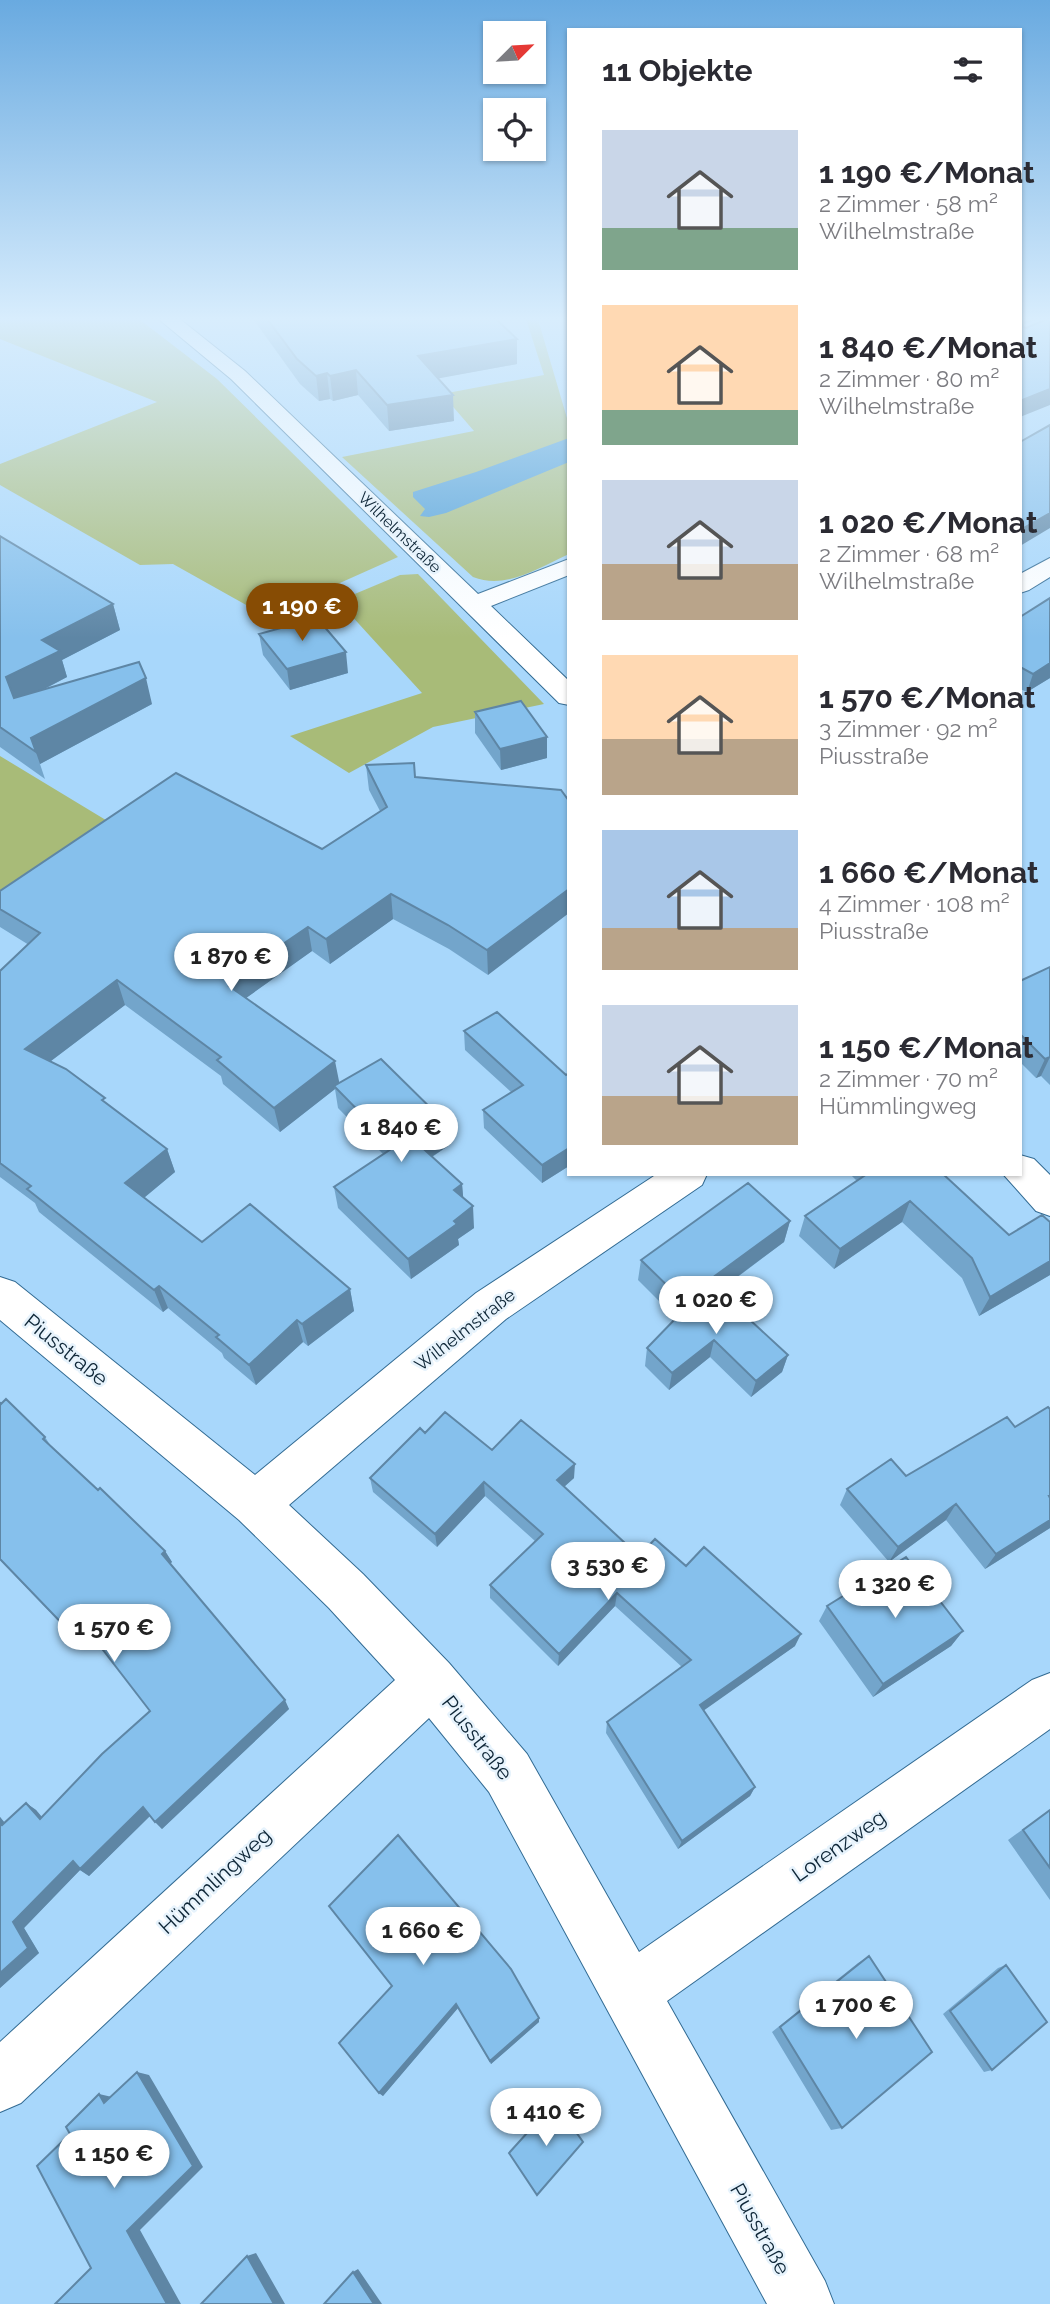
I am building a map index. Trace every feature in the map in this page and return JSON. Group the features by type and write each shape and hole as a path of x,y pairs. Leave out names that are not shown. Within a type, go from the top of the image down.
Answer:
{"street":[{"name":"Wilhelmstraße","path":"288,424 567,695"},
{"path":"1022,584 1050,566"},
{"path":"473,603 499,596 567,567"},
{"path":"1022,1172 1050,1200"},
{"name":"Wilhelmstraße","path":"255,1504 491,1306 685,1176"},
{"name":"Piusstraße","path":"0,1295 255,1504 346,1591 431,1681 508,1773 802,2304"},
{"name":"Hümmlingweg","path":"0,2082 431,1681"},
{"name":"Lorenzweg","path":"628,1994 1050,1698"}],"green space":[{"path":"103,424 262,424 398,557 266,616 173,564 140,565 0,485 0,464"},
{"path":"468,424 567,424 567,555 510,579 498,581 473,577 342,457 474,431"},
{"path":"418,574 544,704 433,727 349,773 290,736 422,693 338,601 400,575"},
{"path":"0,756 119,828 0,908"}],"water":[{"path":"567,439 567,463 446,513 420,516 425,509 413,497 413,492"}],"building":[{"path":"1050,425 1050,513 1022,529 1022,441"},
{"path":"0,536 113,604 42,640 60,651 6,677 14,698 139,662 146,678 31,738 36,752 0,727"},
{"path":"1050,598 1050,663 1033,674 1022,668 1022,616"},
{"path":"317,618 346,652 287,669 259,634"},
{"path":"521,701 547,737 500,749 475,712"},
{"path":"414,763 415,777 561,790 567,798 567,890 487,950 391,894 326,939 308,927 230,980 234,983 229,986 335,1061 274,1108 217,1060 221,1057 117,980 25,1049 66,1069 167,1149 125,1183 202,1242 250,1204 350,1289 302,1324 297,1320 249,1365 216,1337 219,1335 159,1286 154,1290 27,1189 31,1186 0,1163 0,971 40,933 0,909 0,891 176,773 322,849 387,807 366,765"},
{"path":"1050,967 1050,1057 1045,1059 1022,1036 1022,980"},
{"path":"497,1012 567,1074 567,1149 542,1165 483,1110 523,1085 464,1031"},
{"path":"381,1059 447,1124 417,1143 462,1184 454,1190 473,1206 454,1221 457,1224 408,1259 334,1187 394,1147 334,1086"},
{"path":"864,1176 945,1176 1009,1235 1042,1215 1050,1222 1050,1261 990,1297 972,1258 910,1201 840,1249 805,1216"},
{"path":"748,1183 790,1221 682,1300 641,1260"},
{"path":"710,1283 788,1355 756,1381 714,1340 672,1373 647,1348"},
{"path":"6,1399 45,1437 43,1439 98,1490 100,1488 165,1551 162,1554 285,1700 155,1822 143,1807 80,1869 73,1861 13,1922 28,1948 0,1973 0,1823 2,1825 26,1803 40,1819 102,1754 150,1711 86,1628 75,1637 0,1559 0,1403"},
{"path":"1048,1407 1050,1520 996,1554 956,1504 898,1547 847,1489 891,1459 906,1476 1007,1417 1015,1427"},
{"path":"445,1412 492,1450 521,1420 575,1464 557,1480 639,1556 655,1539 686,1566 704,1547 801,1634 700,1705 755,1787 682,1841 607,1722 691,1660 617,1593 559,1654 490,1585 543,1534 484,1482 435,1534 370,1478 420,1428 425,1433"},
{"path":"906,1557 963,1631 883,1684 827,1606"},
{"path":"1050,1810 1050,1868 1023,1830"},
{"path":"398,1835 511,1969 539,2018 490,2061 456,2004 379,2093 339,2043 392,1986 329,1906"},
{"path":"869,1956 932,2052 842,2128 780,2027"},
{"path":"1006,1965 1047,2022 992,2070 950,2011"},
{"path":"137,2072 193,2166 127,2231 167,2304 55,2304 91,2268 37,2166 70,2134 66,2127 99,2094 104,2103"},
{"path":"555,2102 583,2142 537,2195 509,2153"},
{"path":"247,2256 274,2304 201,2304"},
{"path":"353,2272 374,2304 324,2304"}]}
